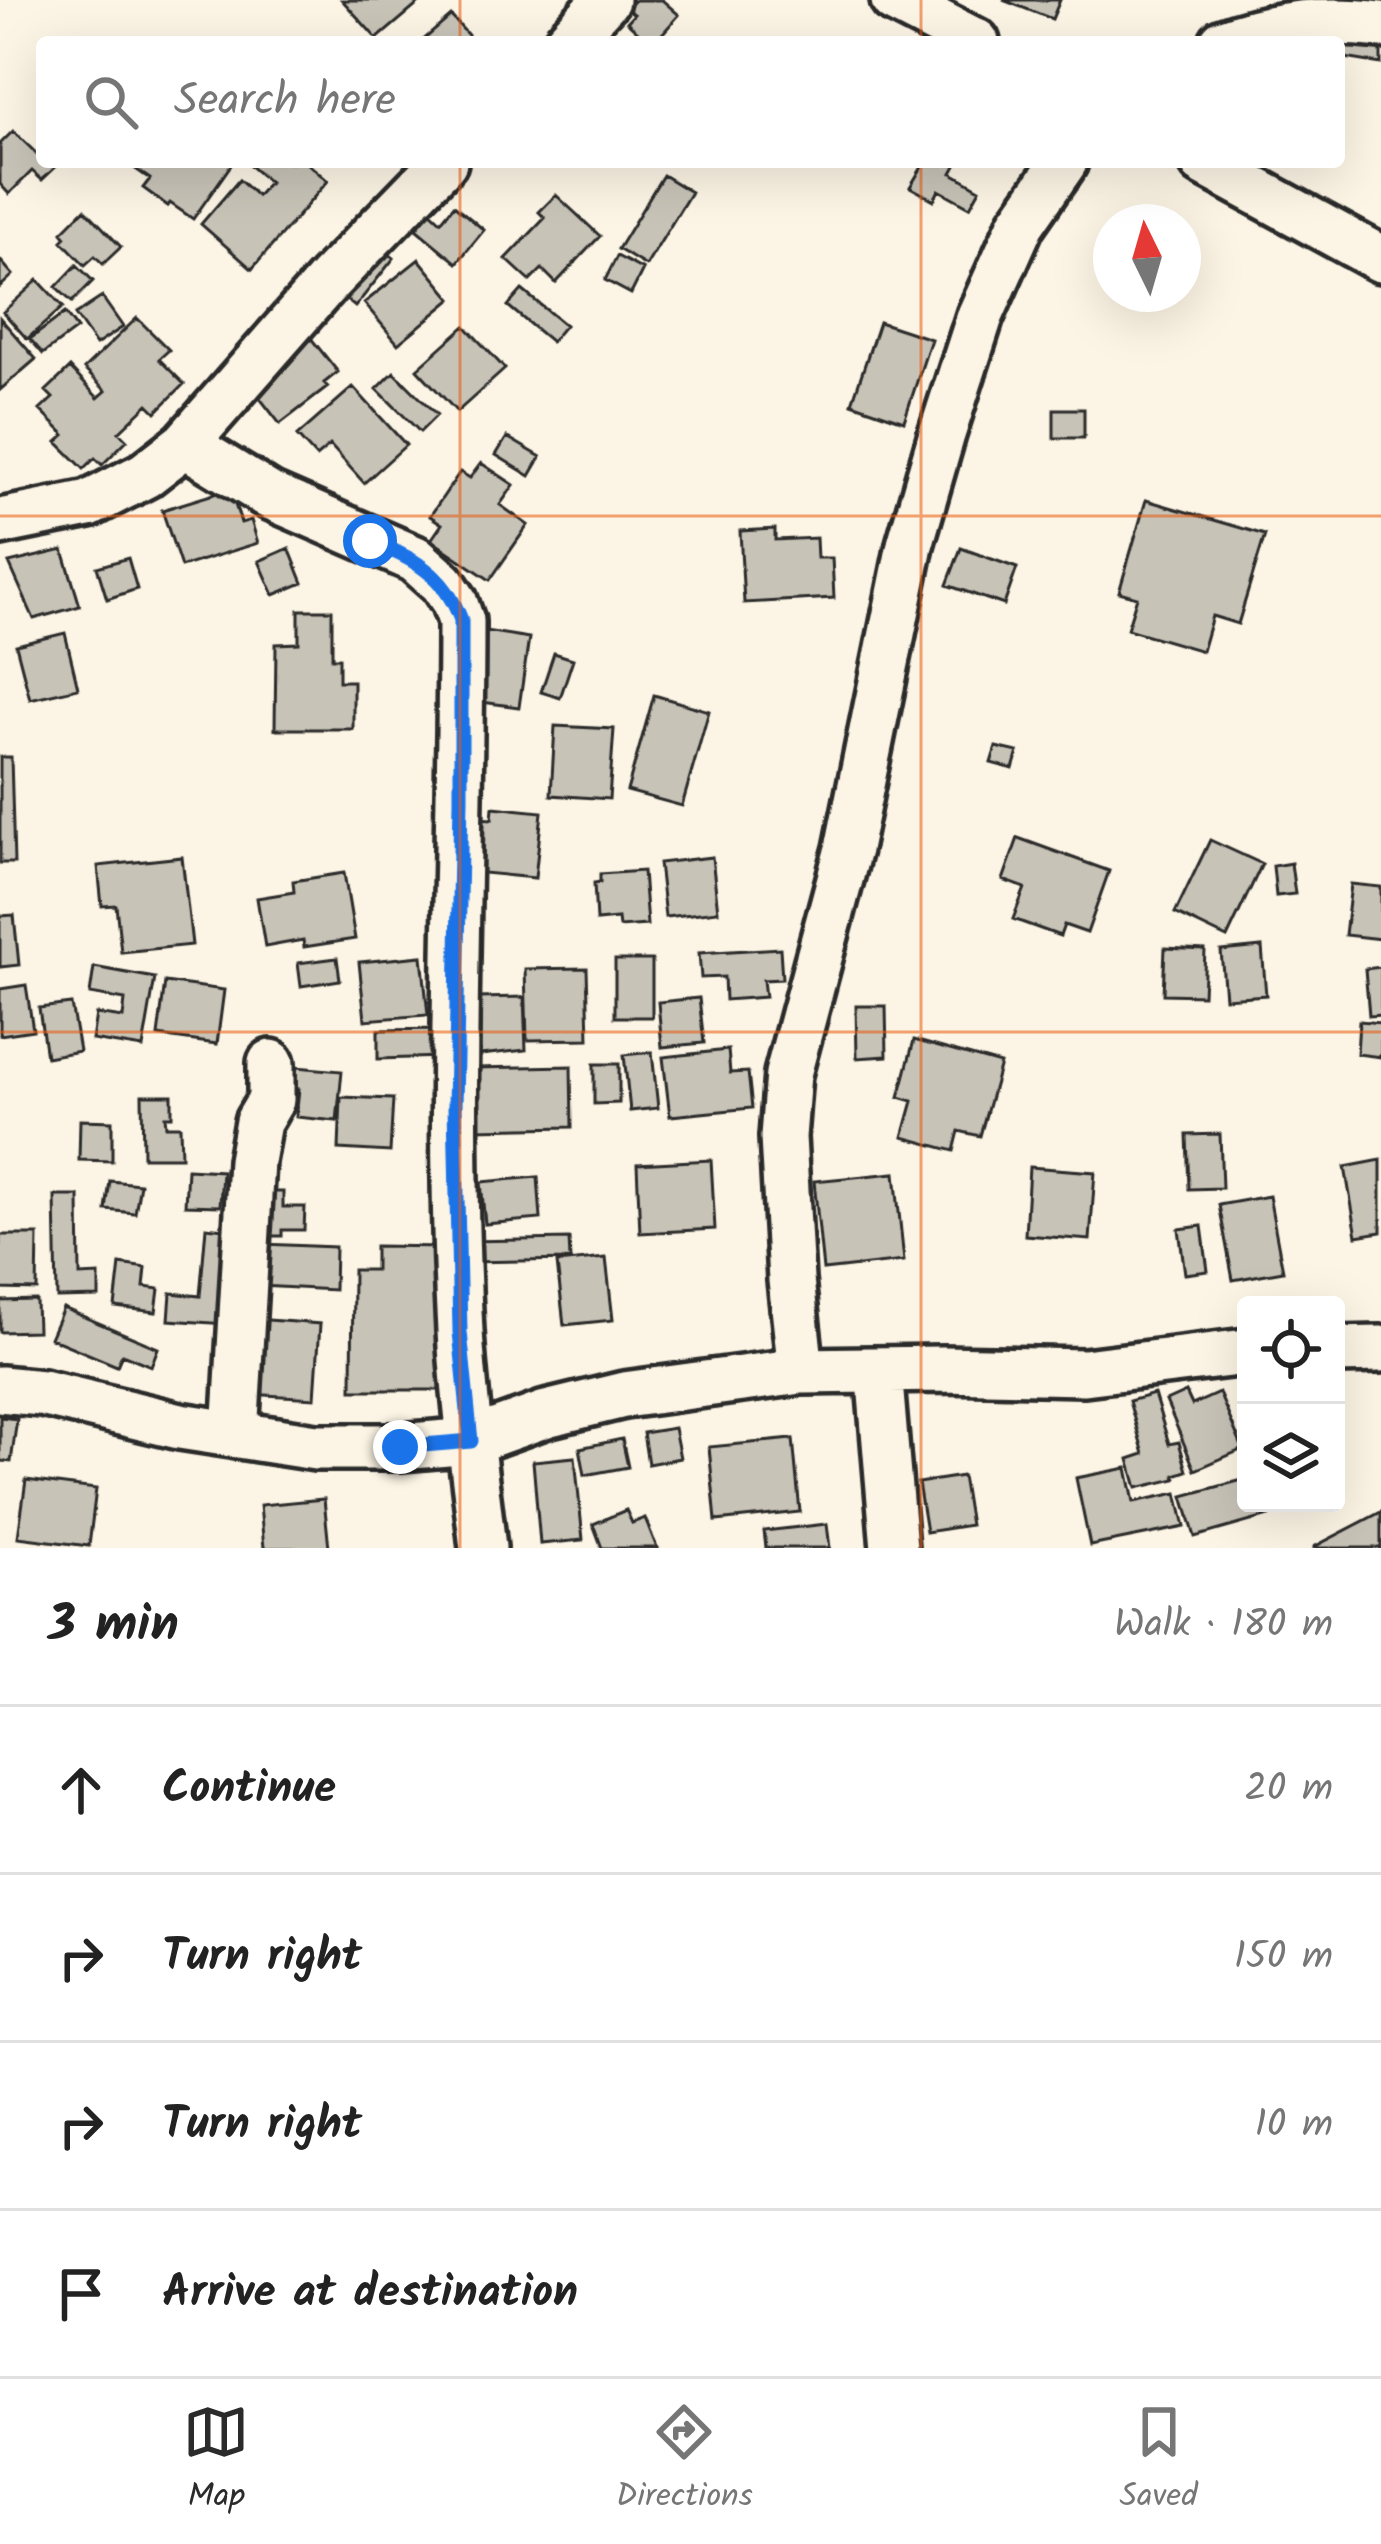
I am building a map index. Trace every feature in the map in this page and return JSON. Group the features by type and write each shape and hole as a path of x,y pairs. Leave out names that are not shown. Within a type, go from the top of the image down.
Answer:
{"street":[{"path":"573,36 606,0"},
{"path":"894,0 964,36"},
{"path":"1240,36 1262,28 1340,20 1381,25"},
{"path":"0,522 89,504 145,475 185,444 329,280 437,168"},
{"path":"801,1372 783,1137 788,1074 848,849 910,544 942,434 980,316 1004,260 1021,224 1060,168"},
{"path":"1214,168 1381,259"},
{"path":"185,444 270,496 415,560 442,583 461,620 455,1107 460,1332 483,1548"},
{"path":"235,1435 251,1161 258,1122 271,1100 271,1063"},
{"path":"1345,1350 1381,1349"},
{"path":"0,1389 42,1393 180,1426 316,1447 400,1447 471,1441 546,1414 624,1395 801,1372 1084,1372 1237,1353"},
{"path":"878,1370 894,1548"}],"building":[{"path":"342,0 423,0 381,36 374,36"},
{"path":"635,0 662,0 679,15 660,36 642,36 627,22 634,14 627,9"},
{"path":"1003,0 1060,0 1052,19"},
{"path":"451,16 469,36 428,36"},
{"path":"1381,42 1381,64 1345,58 1345,44"},
{"path":"13,131 36,153 36,168 55,168 42,180 32,171 9,194 0,184 0,144"},
{"path":"134,168 229,168 193,219 143,188 150,179"},
{"path":"253,168 313,168 328,181 252,269 201,224 239,180 257,196 269,182"},
{"path":"921,168 955,168 952,173 980,189 970,207 939,190 934,200 910,187"},
{"path":"663,175 691,192 646,266 618,249"},
{"path":"556,195 600,236 556,283 542,269 530,281 506,259 545,218 539,212"},
{"path":"454,205 484,230 457,263 416,229 430,211 441,221"},
{"path":"85,209 121,247 103,264 95,256 85,265 62,241 66,237 62,232"},
{"path":"373,241 394,258 355,307 333,289"},
{"path":"617,256 643,270 631,294 605,280"},
{"path":"419,259 452,299 398,344 364,303"},
{"path":"0,260 13,275 0,287"},
{"path":"77,265 93,281 72,302 56,287"},
{"path":"38,280 63,307 27,339 3,312"},
{"path":"522,290 565,325 551,342 508,306"},
{"path":"102,297 123,327 96,345 75,315"},
{"path":"65,313 77,329 43,354 30,339"},
{"path":"0,318 36,359 0,390"},
{"path":"137,318 169,350 159,359 184,384 156,412 148,404 119,432 127,440 102,465 95,458 84,469 57,442 65,435 40,410 53,398 46,391 70,368 98,398 106,391 84,369"},
{"path":"879,322 931,339 904,421 852,403"},
{"path":"465,326 505,369 457,412 417,369"},
{"path":"310,337 338,372 324,383 328,387 280,424 245,379"},
{"path":"394,372 437,415 420,432 377,389"},
{"path":"353,387 406,445 364,483 330,445 316,457 297,436"},
{"path":"1054,409 1084,409 1084,438 1054,438"},
{"path":"507,437 541,457 530,476 496,455"},
{"path":"481,463 514,485 500,505 528,525 490,580 431,540 442,524 430,516 460,472 470,478"},
{"path":"230,489 241,523 251,520 258,543 181,567 162,510"},
{"path":"1146,500 1265,535 1238,624 1212,616 1202,651 1127,629 1137,597 1119,592"},
{"path":"775,529 775,540 816,538 817,558 832,558 834,598 744,603 740,531"},
{"path":"289,548 303,583 274,595 259,561"},
{"path":"961,548 1017,568 1004,605 947,585"},
{"path":"63,550 80,606 34,619 9,563"},
{"path":"128,558 137,589 107,599 97,567"},
{"path":"299,610 332,610 332,658 339,658 339,681 353,681 353,729 275,729 276,644 299,643"},
{"path":"485,631 529,638 519,707 474,701"},
{"path":"65,633 78,688 30,699 16,645"},
{"path":"554,653 573,659 560,698 541,692"},
{"path":"654,695 709,711 682,806 627,791"},
{"path":"555,726 614,729 609,799 551,795"},
{"path":"996,747 1018,752 1013,769 991,763"},
{"path":"0,757 11,757 14,863 0,863"},
{"path":"493,807 542,812 535,878 472,872 477,818 492,819"},
{"path":"1018,838 1109,871 1087,933 1064,925 1060,936 1013,919 1025,888 1003,880"},
{"path":"1210,840 1262,864 1227,938 1175,913"},
{"path":"182,857 192,945 121,952 116,905 102,906 98,866"},
{"path":"712,857 718,911 665,917 659,863"},
{"path":"1291,863 1295,894 1276,896 1273,866"},
{"path":"643,871 647,925 619,927 618,919 596,921 594,883 600,882 600,874"},
{"path":"344,873 355,939 304,947 303,940 265,947 257,898 294,892 293,881"},
{"path":"1351,884 1381,887 1381,939 1345,935"},
{"path":"14,915 19,965 0,967 0,916"},
{"path":"1262,947 1266,995 1225,998 1221,951"},
{"path":"780,948 782,979 763,980 765,997 725,1000 724,977 701,978 699,953"},
{"path":"1165,948 1205,950 1203,995 1163,994"},
{"path":"422,956 428,1015 365,1020 359,962"},
{"path":"337,958 340,980 301,986 298,963"},
{"path":"615,960 652,960 652,1017 615,1017"},
{"path":"94,967 155,978 143,1048 92,1040 96,1014 123,1018 125,1000 90,994"},
{"path":"1381,967 1381,1015 1369,1016 1365,969"},
{"path":"587,968 589,1039 527,1040 525,969"},
{"path":"165,982 224,990 217,1044 158,1036"},
{"path":"26,985 33,1030 0,1035 0,989"},
{"path":"524,997 526,1050 480,1055 478,998"},
{"path":"699,998 704,1043 662,1047 658,1002"},
{"path":"71,1004 79,1051 46,1057 39,1008"},
{"path":"856,1006 886,1006 887,1056 857,1058"},
{"path":"1359,1021 1381,1023 1381,1057 1357,1054"},
{"path":"443,1029 443,1057 378,1059 378,1030"},
{"path":"914,1040 1000,1064 980,1136 959,1131 954,1151 903,1137 913,1101 899,1097"},
{"path":"728,1050 730,1073 748,1072 752,1108 670,1116 663,1057"},
{"path":"652,1052 658,1108 630,1111 624,1055"},
{"path":"594,1064 619,1064 619,1103 594,1104"},
{"path":"571,1066 572,1127 475,1129 474,1068"},
{"path":"296,1067 342,1071 337,1121 296,1117"},
{"path":"142,1095 172,1095 172,1116 165,1116 166,1126 180,1126 181,1157 143,1157"},
{"path":"341,1097 393,1099 390,1152 339,1149"},
{"path":"80,1120 112,1121 112,1161 79,1160"},
{"path":"1220,1134 1222,1188 1189,1189 1187,1135"},
{"path":"711,1160 715,1229 640,1233 637,1164"},
{"path":"1381,1160 1381,1232 1357,1236 1345,1167"},
{"path":"1029,1167 1095,1172 1090,1240 1025,1235"},
{"path":"187,1169 222,1171 220,1206 185,1205"},
{"path":"895,1173 904,1261 823,1270 814,1181"},
{"path":"538,1177 541,1219 485,1224 481,1182"},
{"path":"110,1181 140,1184 135,1213 106,1210"},
{"path":"257,1192 283,1192 283,1207 305,1207 304,1230 257,1236"},
{"path":"55,1196 79,1196 80,1276 99,1275 99,1297 57,1298"},
{"path":"1269,1196 1283,1271 1233,1280 1219,1205"},
{"path":"1202,1226 1208,1271 1185,1274 1179,1229"},
{"path":"206,1227 234,1230 226,1324 169,1320 171,1293 200,1296"},
{"path":"0,1235 38,1235 37,1290 0,1289"},
{"path":"569,1239 570,1260 467,1262 467,1241"},
{"path":"262,1244 335,1247 334,1290 260,1286"},
{"path":"375,1246 446,1247 444,1390 352,1390 353,1270 375,1270"},
{"path":"606,1258 613,1320 564,1325 557,1263"},
{"path":"120,1264 146,1268 144,1287 159,1289 156,1312 115,1307"},
{"path":"36,1300 37,1331 0,1332 0,1301"},
{"path":"63,1308 158,1348 151,1366 122,1354 117,1366 50,1338"},
{"path":"255,1319 320,1324 315,1398 249,1394"},
{"path":"1186,1392 1192,1405 1219,1393 1237,1435 1237,1452 1195,1470 1166,1401"},
{"path":"1154,1394 1169,1444 1179,1442 1187,1471 1175,1475 1176,1479 1137,1488 1129,1459 1144,1454 1129,1401"},
{"path":"0,1417 17,1419 11,1462 0,1461"},
{"path":"674,1428 680,1458 648,1464 643,1433"},
{"path":"622,1439 628,1467 585,1475 580,1448"},
{"path":"793,1439 800,1512 716,1521 709,1447"},
{"path":"575,1457 583,1540 540,1544 533,1461"},
{"path":"1127,1468 1134,1502 1177,1493 1185,1527 1090,1546 1076,1478"},
{"path":"962,1476 970,1525 926,1532 918,1483"},
{"path":"26,1480 96,1489 89,1546 18,1537"},
{"path":"1237,1481 1237,1512 1268,1512 1269,1516 1195,1537 1183,1496"},
{"path":"324,1499 329,1548 264,1548 260,1505"},
{"path":"626,1510 632,1523 645,1518 657,1548 602,1548 593,1524"},
{"path":"1381,1512 1381,1548 1314,1548 1314,1547"},
{"path":"827,1524 830,1548 766,1548 764,1531"}],"route":[{"path":"370,541 415,560 442,583 461,620 455,1107 460,1332 471,1441 400,1447"}]}
